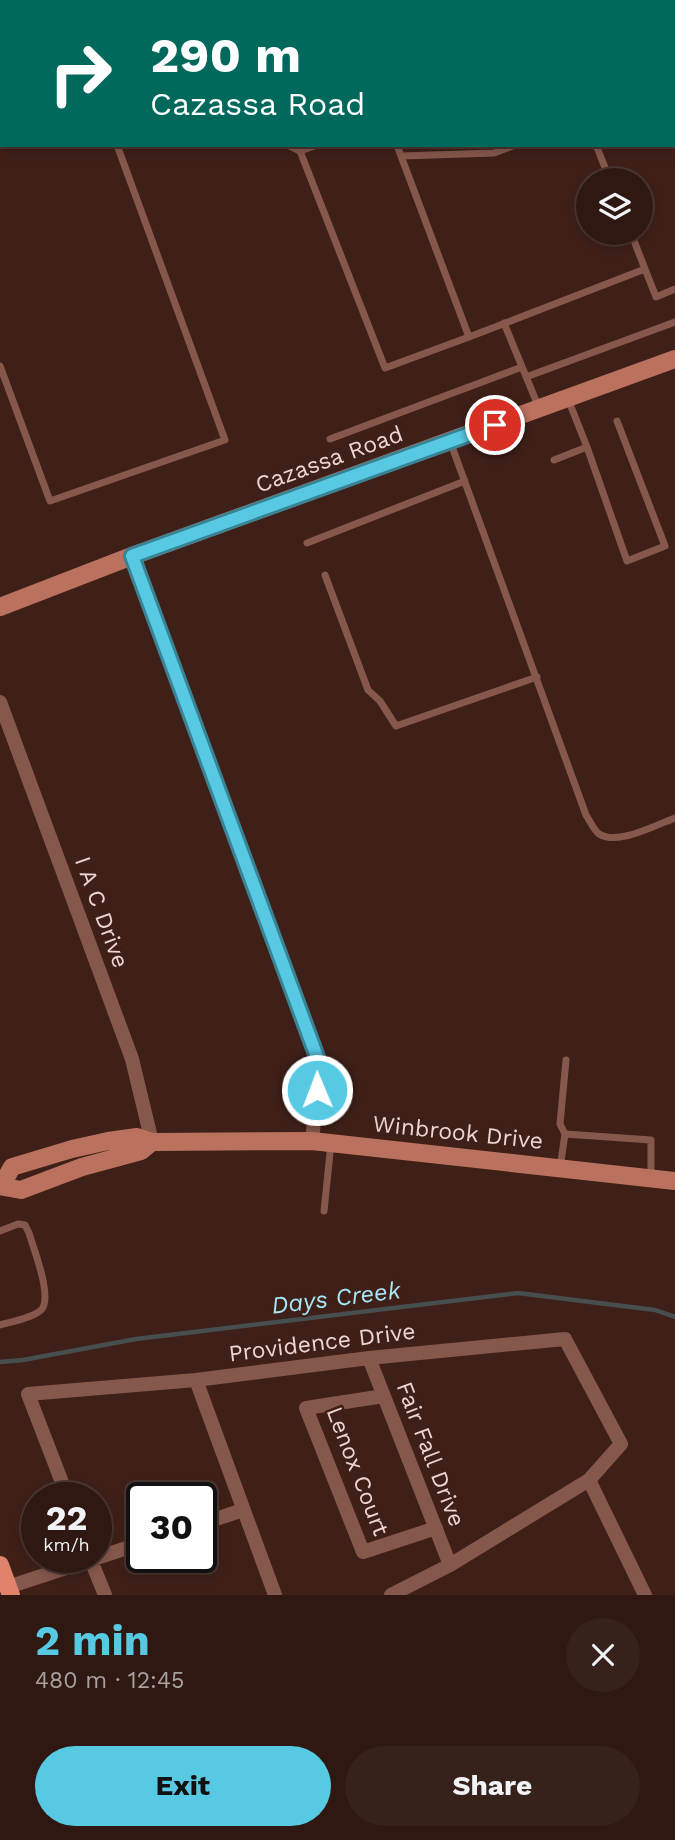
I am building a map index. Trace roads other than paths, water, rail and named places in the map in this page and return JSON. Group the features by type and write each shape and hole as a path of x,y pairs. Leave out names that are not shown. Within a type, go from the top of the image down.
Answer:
{"main road":[{"path":"0,1565 9,1591"}],"street":[{"name":"Cazassa Road","path":"0,607 132,556 675,359"},
{"path":"132,556 320,1065 312,1140"},
{"name":"I A C Drive","path":"0,702 132,1059 152,1142"},
{"name":"Winbrook Drive","path":"1,1185 12,1167 46,1156 136,1137 152,1142 312,1140 675,1181"},
{"name":"Providence Drive","path":"62,1482 28,1394 196,1380 565,1339 621,1444 589,1480"},
{"name":"Fair Fall Drive","path":"369,1359 450,1565"},
{"path":"196,1380 275,1595"},
{"name":"Lenox Court","path":"384,1396 306,1408 363,1552 436,1528"},
{"path":"391,1595 450,1565 589,1480 645,1595"},
{"path":"217,1519 243,1510"},
{"path":"9,1591 54,1573"},
{"path":"97,1573 105,1595"}],"lane":[{"path":"0,366 50,501 225,440 118,147"},
{"path":"292,147 300,151 385,368 645,269"},
{"path":"300,151 311,147"},
{"path":"398,147 469,337"},
{"path":"401,156 494,153 510,147"},
{"path":"597,147 605,168"},
{"path":"636,245 656,297 675,289"},
{"path":"526,377 675,322"},
{"path":"505,323 539,409"},
{"path":"330,439 522,367"},
{"path":"568,398 627,561 665,546 617,421"},
{"path":"450,441 586,815 597,833 610,839 621,838 675,818"},
{"path":"554,460 587,447"},
{"path":"307,543 465,481"},
{"path":"325,575 368,690 380,701 396,726 537,677"},
{"path":"560,1168 565,1134 560,1124 566,1060"},
{"path":"565,1134 652,1140 651,1179"},
{"path":"324,1211 331,1143"},
{"path":"0,1231 18,1224 25,1225 46,1296 42,1309 36,1314 0,1325"}],"waterway":[{"name":"Days Creek","path":"0,1362 136,1339 518,1293 655,1310 675,1317"}]}
